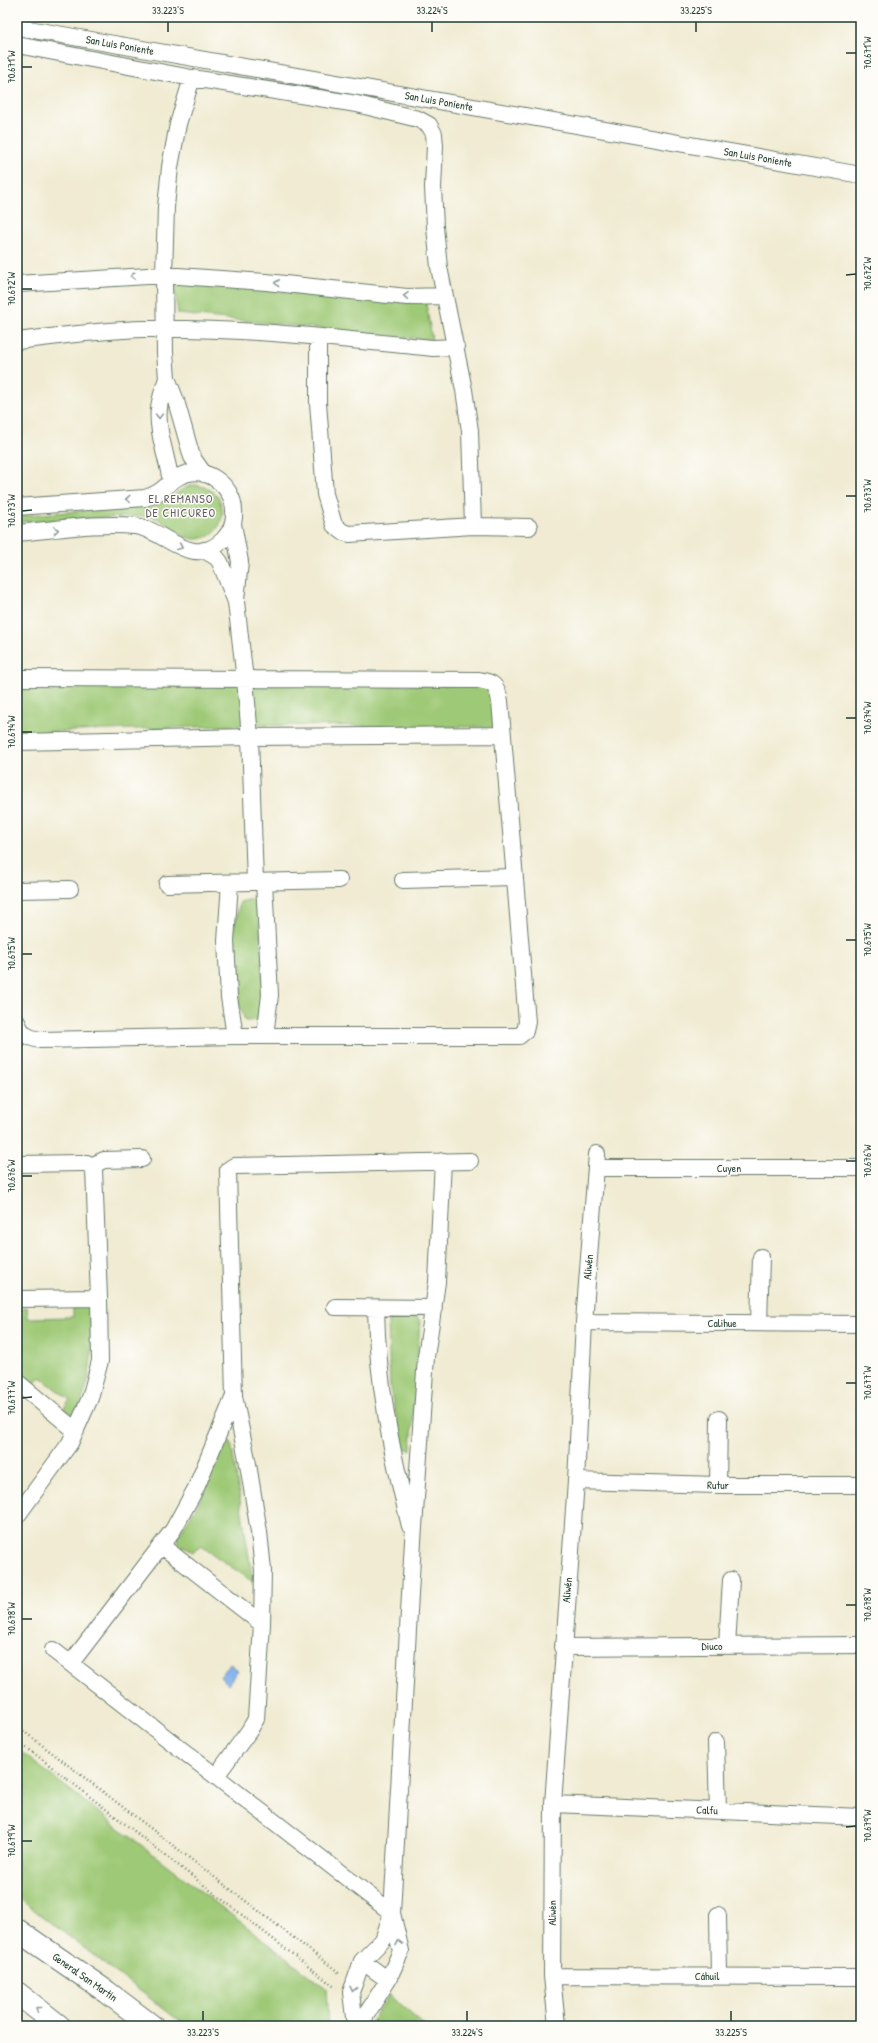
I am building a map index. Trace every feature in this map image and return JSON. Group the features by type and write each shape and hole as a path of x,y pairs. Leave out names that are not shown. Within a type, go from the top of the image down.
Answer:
{"main road":[{"name":"General San Martín","path":"17,1930 107,1992 152,2026"},
{"path":"17,1992 59,2026"}],"street":[{"name":"San Luis Poniente","path":"17,27 861,175"},
{"path":"17,45 192,78 357,104 418,119 428,125 434,134 435,146 433,187 434,227 439,267 456,347 470,431 473,526"},
{"path":"172,482 159,423 159,408 167,378 164,275 166,208 170,167 178,124 192,78"},
{"path":"17,284 164,275 266,282 407,297 445,296"},
{"path":"17,341 82,333 165,329 247,332 318,337 434,348 456,347"},
{"path":"318,337 316,375 322,456 326,494 334,525 342,532 349,534 473,526 529,527"},
{"path":"167,378 176,401 192,457 204,474"},
{"path":"17,507 145,498 157,494 172,482 187,473 204,474 217,479 230,493 234,511 233,524 240,562 236,602 250,737 260,882 270,995 265,1036"},
{"path":"17,534 88,527 134,526 155,532 184,550 204,550 222,541 233,524"},
{"path":"204,550 216,557 220,562 236,602"},
{"path":"17,678 478,680 488,681 494,684 498,689 527,1006 527,1022 524,1031 519,1036 235,1036 41,1040 29,1038 21,1033 17,1022"},
{"path":"17,742 250,737 502,735"},
{"path":"403,880 514,877"},
{"path":"167,884 339,880"},
{"path":"230,883 226,941 229,997 235,1036"},
{"path":"17,890 70,889"},
{"path":"91,1166 104,1160 142,1159"},
{"path":"355,2026 351,1992 362,1961 383,1940 392,1913 413,1541 426,1357 437,1282 443,1161"},
{"path":"216,1776 256,1719 262,1624 263,1570 259,1532 234,1396 228,1172 230,1168 234,1166 470,1161"},
{"name":"Cuyen","path":"597,1161 861,1168"},
{"name":"Aliwén","path":"557,2026 553,1999 552,1976 552,1804 562,1647 576,1481 584,1322 597,1161"},
{"path":"17,1164 83,1163 91,1166 95,1174 100,1298 100,1361 90,1398 76,1430 62,1456 17,1516"},
{"path":"759,1323 761,1257"},
{"path":"17,1299 100,1298"},
{"path":"335,1307 434,1308"},
{"path":"376,1308 377,1345 385,1410 413,1541"},
{"name":"Calihue","path":"584,1322 861,1324"},
{"path":"17,1382 76,1430"},
{"path":"71,1663 162,1546 196,1488 234,1396"},
{"path":"718,1485 719,1419"},
{"name":"Rutur","path":"576,1481 718,1485 861,1485"},
{"path":"162,1546 262,1624"},
{"path":"727,1646 731,1580"},
{"name":"Diuco","path":"562,1647 861,1645"},
{"path":"53,1650 392,1913 401,1951 388,1980 359,2026"},
{"path":"716,1742 718,1810"},
{"name":"Calfu","path":"552,1804 861,1817"},
{"path":"718,1915 719,1976"},
{"path":"362,1961 388,1980"},
{"name":"Cáhuil","path":"552,1976 861,1977"}],"path":[{"path":"17,1726 354,1984"},
{"path":"17,1740 352,2000"},
{"path":"368,2012 385,2026"}],"green space":[{"path":"174,283 426,303 432,340 178,314"},
{"path":"192,485 206,488 215,494 221,503 221,523 215,531 207,537 190,539 178,533 167,524 153,517 146,516 17,522 17,516 154,505"},
{"path":"17,684 477,685 493,691 494,727 255,725 17,733"},
{"path":"257,898 263,974 261,1020 245,1021 236,995 231,941 240,902"},
{"path":"73,1306 86,1306 91,1310 92,1337 91,1363 86,1388 76,1413 73,1414 63,1409 70,1400 40,1377 33,1386 20,1374 17,1316 19,1309 27,1307 28,1318 73,1317"},
{"path":"390,1315 416,1316 420,1321 411,1451 403,1447 390,1388 388,1321"},
{"path":"231,1442 253,1582 201,1546 193,1552 178,1544 177,1537 198,1504 219,1450"},
{"path":"17,1749 326,1988 328,2026 186,2026 17,1897"},
{"path":"389,1995 425,2026 368,2026"}],"water":[{"path":"230,1664 238,1670 228,1684 220,1677"}],"district":[{"name":"EL REMANSO DE CHICUREO","path":"181,505"}]}
